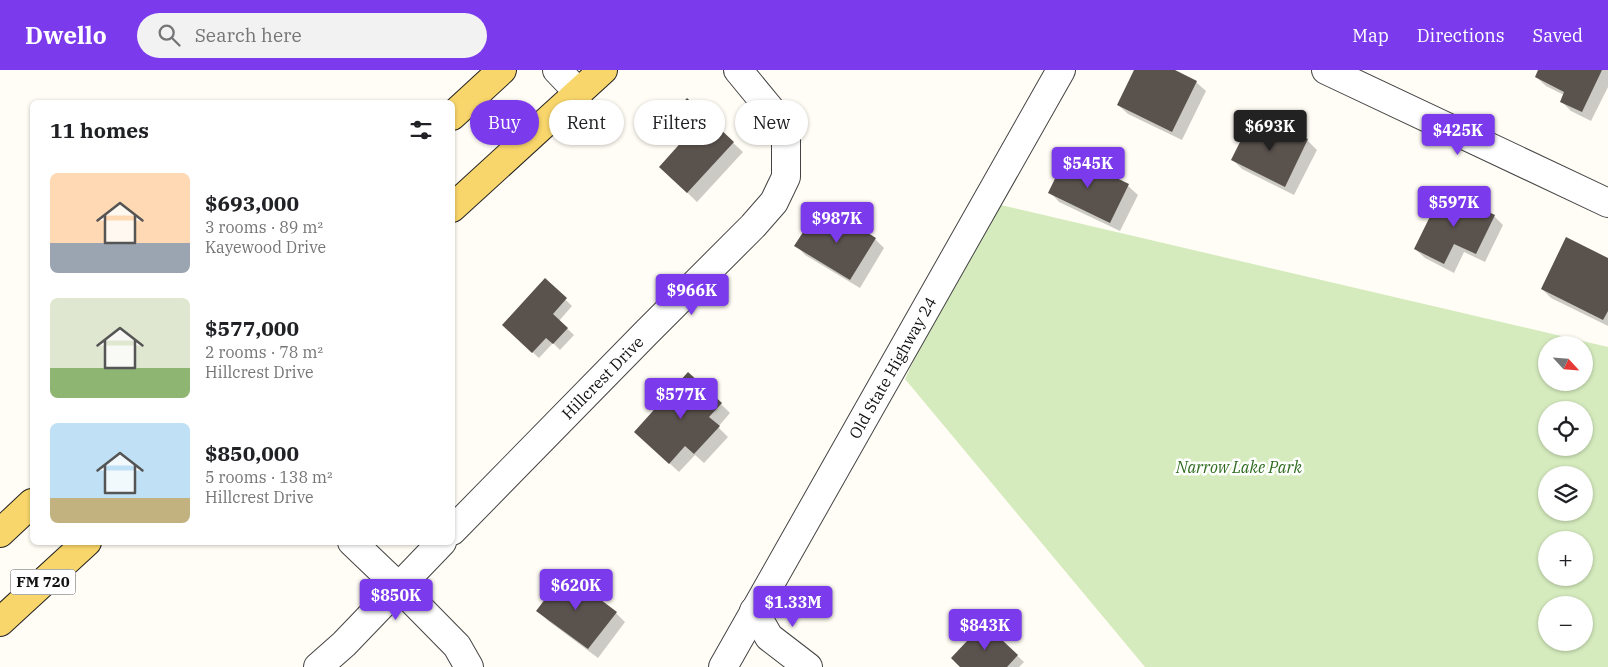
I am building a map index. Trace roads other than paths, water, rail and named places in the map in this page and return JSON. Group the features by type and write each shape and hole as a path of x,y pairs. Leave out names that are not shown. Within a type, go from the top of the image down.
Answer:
{"main road":[{"path":"455,113 502,70"},
{"path":"455,205 603,70"},
{"path":"0,533 30,505"},
{"name":"FM 720","path":"0,622 84,545"}],"street":[{"path":"557,70 579,93"},
{"name":"Hillcrest Drive","path":"455,528 753,226 774,202 786,177 786,139 775,115 738,70"},
{"name":"Old State Highway 24","path":"723,667 1062,70"},
{"path":"1326,70 1608,203"},
{"path":"355,545 399,586 457,646 469,667"},
{"path":"318,667 344,644 439,545"},
{"path":"754,611 769,637 808,667"}],"park label":[{"name":"Narrow Lake Park","path":"1239,467"}]}
